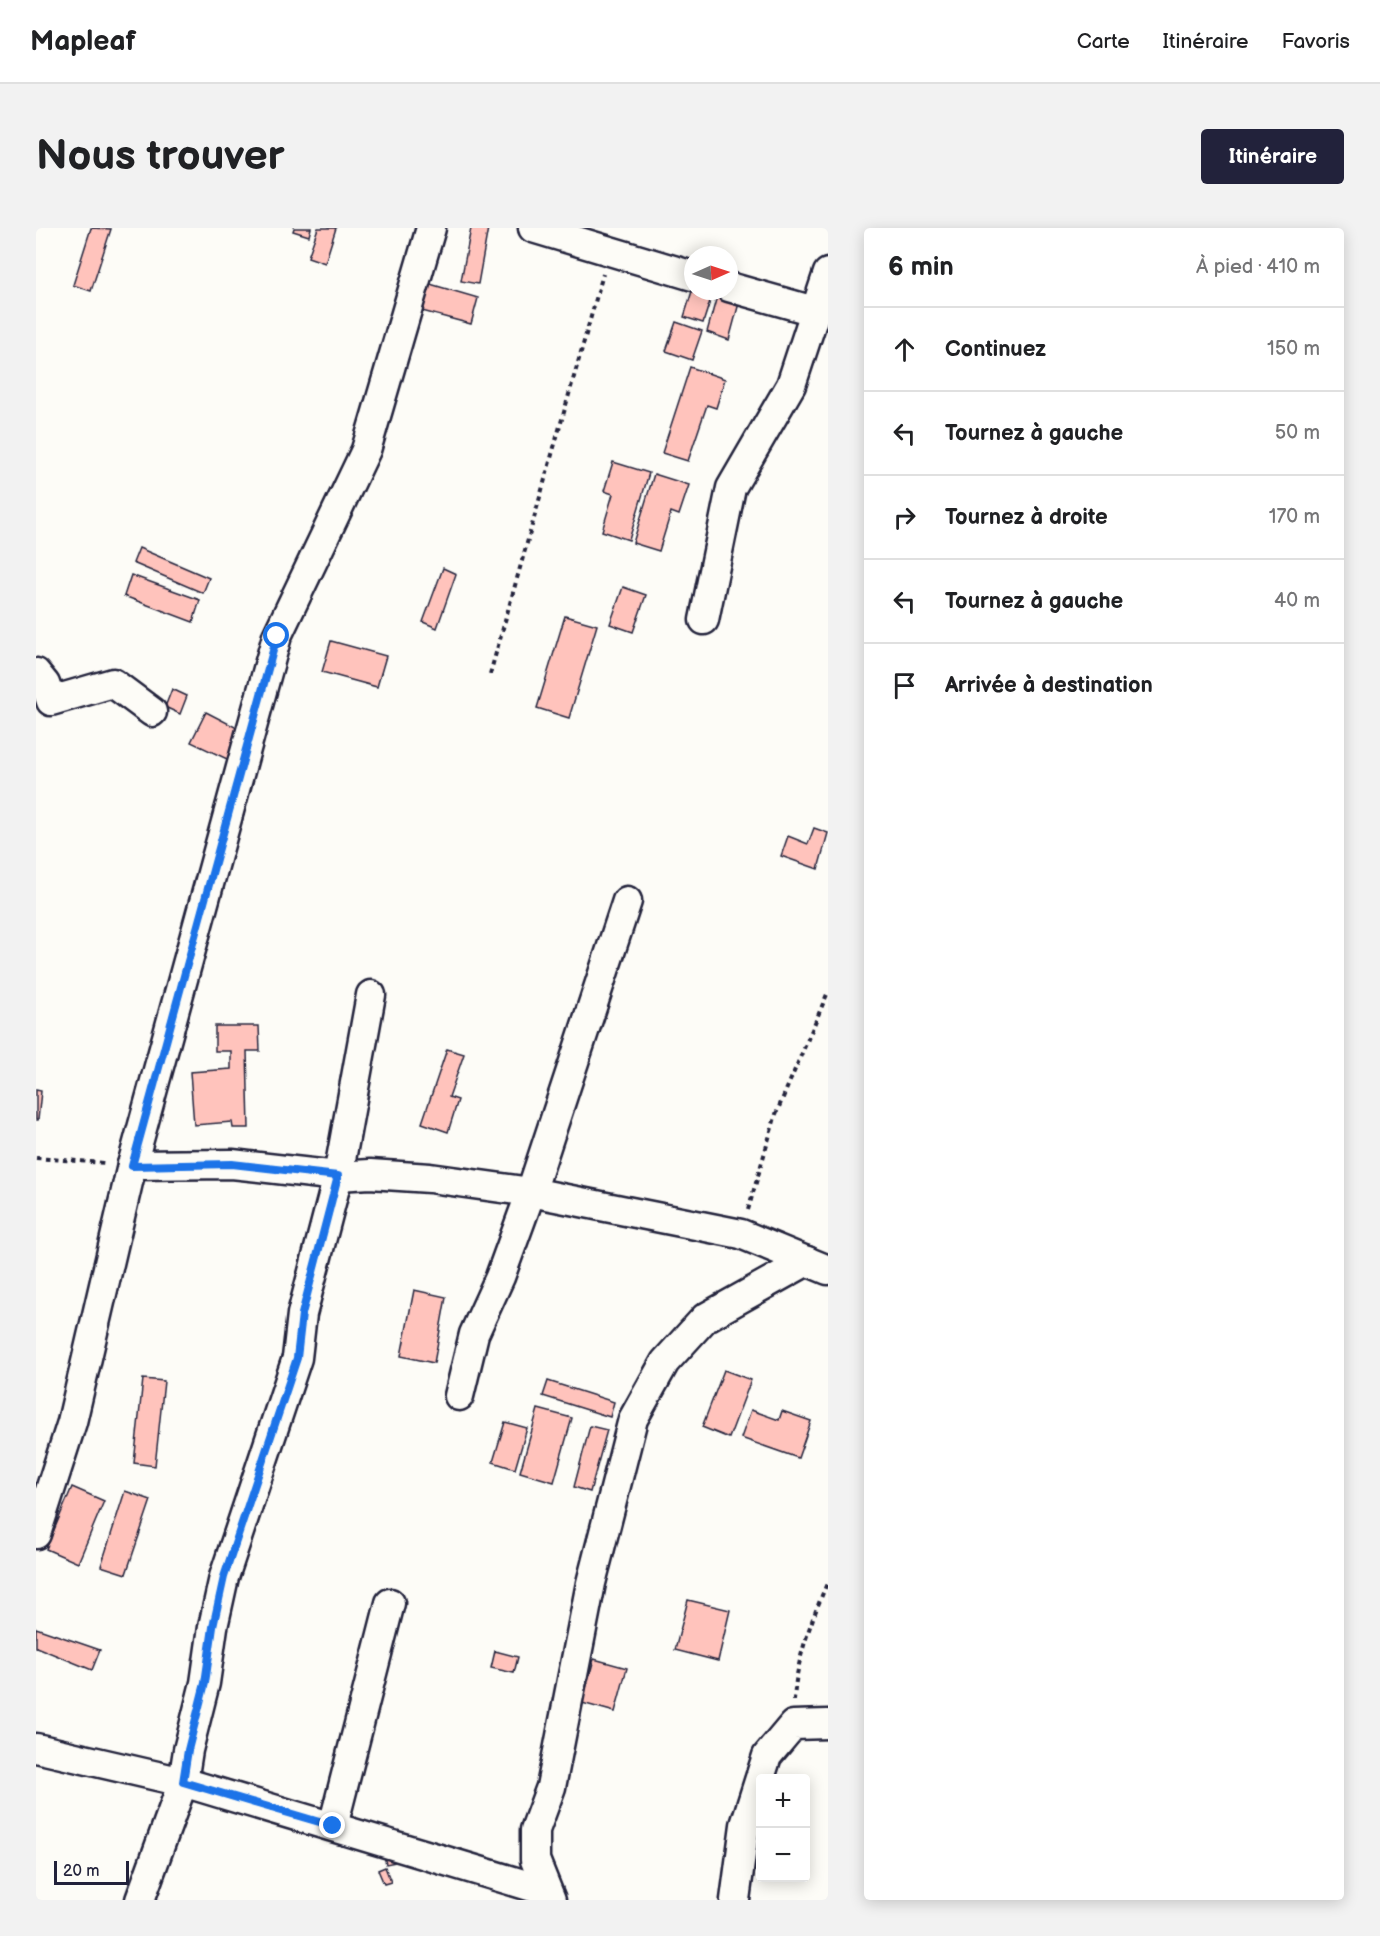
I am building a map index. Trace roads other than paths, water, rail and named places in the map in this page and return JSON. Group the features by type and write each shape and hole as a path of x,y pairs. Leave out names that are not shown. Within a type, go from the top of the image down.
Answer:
{"street":[{"path":"36,1534 72,1422 132,1166 277,636 366,450 431,228"},
{"path":"533,228 684,273"},
{"path":"704,620 731,488 791,385 828,273"},
{"path":"738,290 814,311"},
{"path":"36,672 45,684 51,701 113,683 152,712"},
{"path":"459,1396 474,1334 500,1277 531,1192 627,901"},
{"path":"140,1900 183,1782 188,1750 205,1683 213,1627 224,1577 297,1358 302,1314 338,1176 371,994"},
{"path":"132,1166 232,1164 338,1176 370,1174 430,1178 531,1192 741,1234 817,1265"},
{"path":"549,1896 535,1860 535,1830 551,1787 591,1583 633,1419 664,1362 705,1318 817,1265"},
{"path":"333,1826 390,1603"},
{"path":"735,1900 746,1825 767,1756 793,1725 828,1724"},
{"path":"36,1748 183,1782 333,1826 549,1896"}]}
